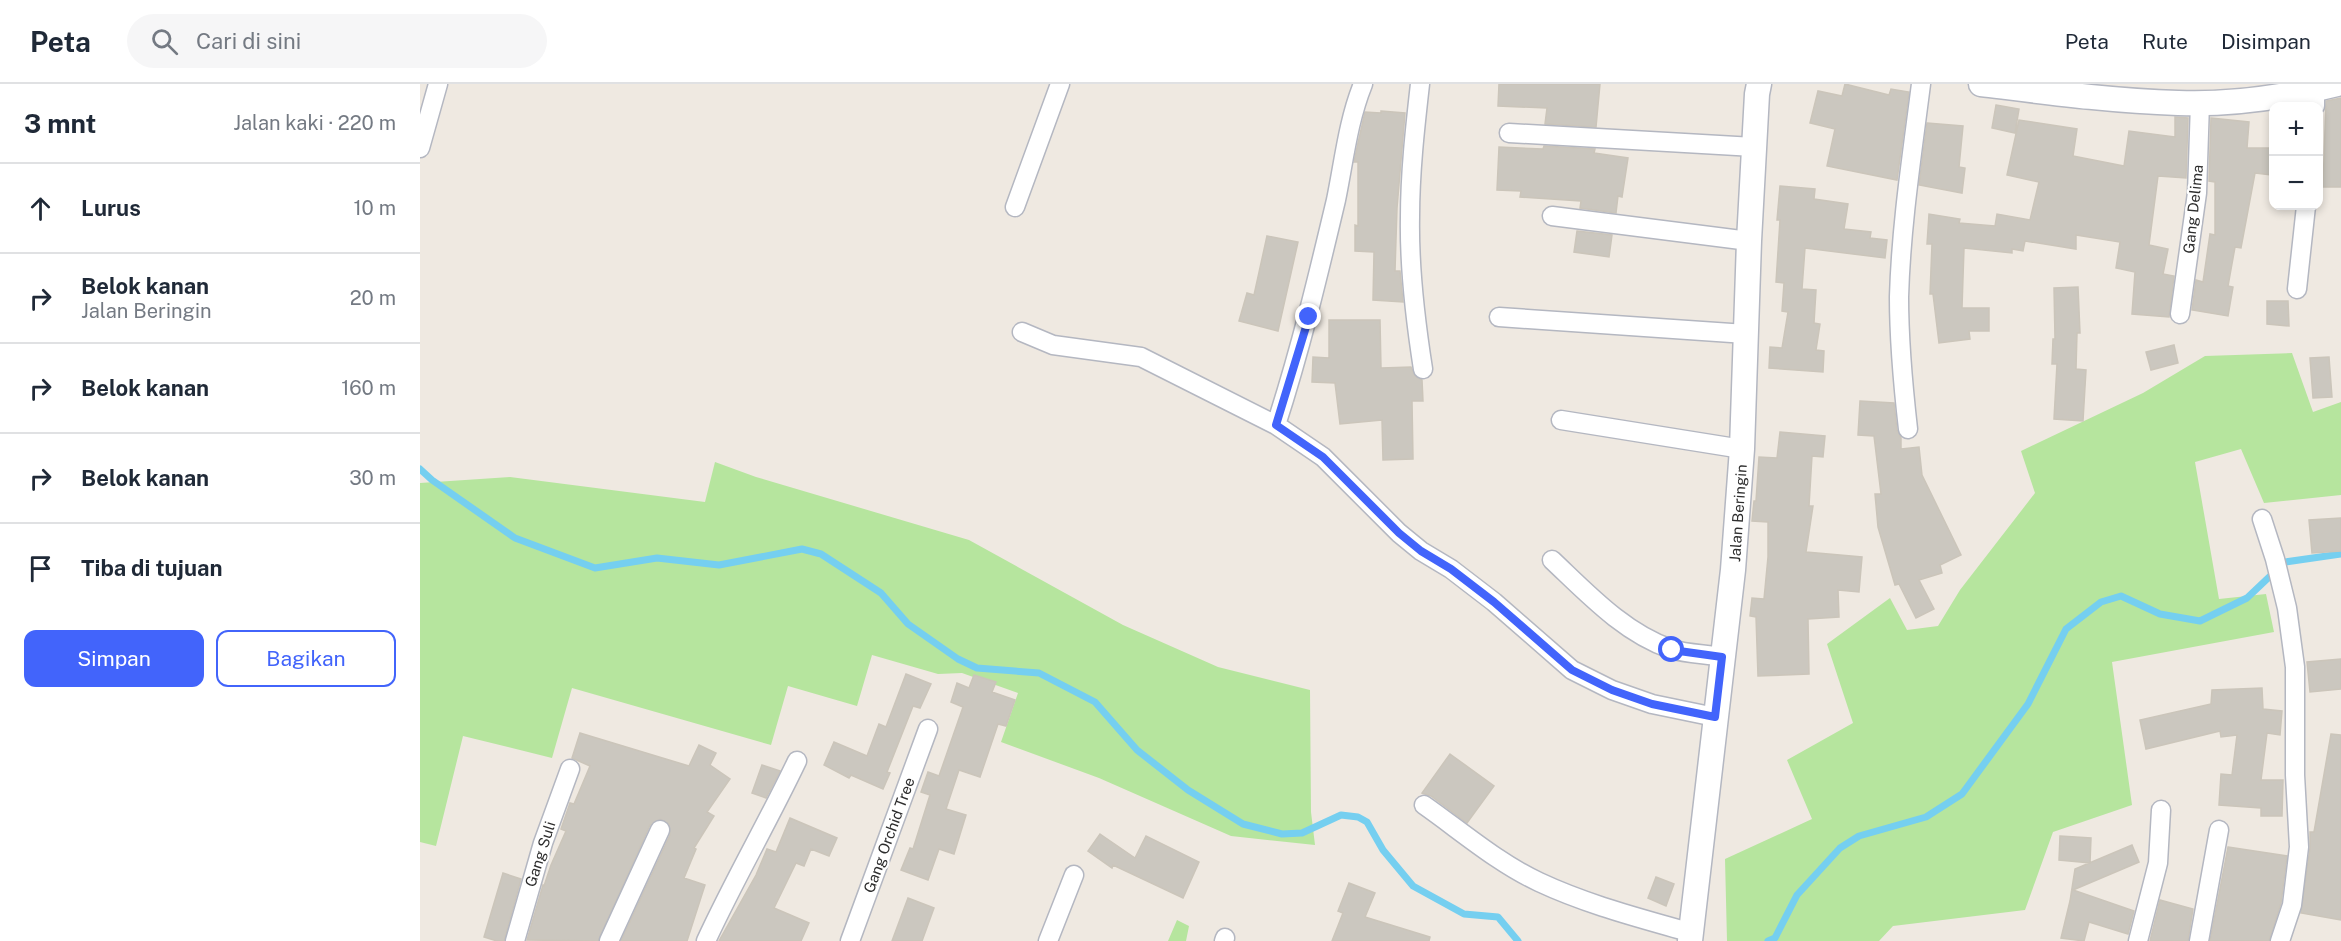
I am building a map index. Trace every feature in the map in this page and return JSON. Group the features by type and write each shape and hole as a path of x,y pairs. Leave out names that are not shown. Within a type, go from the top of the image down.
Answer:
{"street":[{"path":"420,148 438,84"},
{"path":"1015,207 1060,84"},
{"path":"1276,425 1309,317 1353,112 1363,84"},
{"path":"1420,84 1412,164 1410,219 1414,307 1423,369"},
{"name":"Jalan Beringin","path":"1691,937 1733,570 1742,449 1754,147 1757,94 1760,84"},
{"path":"1908,429 1902,368 1900,287 1903,229 1921,84"},
{"path":"1981,84 2066,89 2179,104 2322,93"},
{"name":"Gang Delima","path":"2180,314 2197,193 2200,103"},
{"path":"1509,134 1754,147"},
{"path":"2297,289 2306,210"},
{"path":"1552,216 1749,241"},
{"path":"1500,317 1746,334"},
{"path":"1022,332 1053,345 1141,357 1276,425 1323,457 1399,533 1494,602 1572,670 1612,690 1652,704 1715,717"},
{"path":"1561,420 1742,449"},
{"path":"2262,519 2287,608 2295,667 2295,775 2299,847 2292,905 2280,941"},
{"path":"1552,560 1582,589 1635,633 1672,650 1722,657"},
{"name":"Gang Orchid Tree","path":"850,941 928,729"},
{"path":"706,941 730,889 764,830 797,761"},
{"name":"Gang Suli","path":"515,941 520,915 543,843 570,769"},
{"path":"1424,805 1486,850 1536,881 1583,901 1691,937"},
{"path":"2138,941 2158,863 2161,810"},
{"path":"609,941 660,830"},
{"path":"2199,941 2219,830"},
{"path":"1048,941 1074,875"}],"green space":[{"path":"2292,353 2313,412 2341,402 2341,495 2264,503 2241,449 2195,462 2219,599 2266,594 2274,632 2112,662 2132,805 2053,832 2025,910 1893,926 1879,941 1727,941 1725,859 1812,819 1787,760 1853,723 1827,644 1890,598 1907,630 1938,626 1960,590 2035,493 2021,451 2143,393 2205,356"},
{"path":"715,462 756,477 969,540 1123,625 1218,667 1310,690 1311,812 1315,845 1231,836 1099,778 1001,742 1018,693 962,673 938,674 872,655 857,706 788,686 771,745 572,688 552,758 463,736 436,846 420,842 420,483 510,477 705,502"},
{"path":"1177,920 1189,926 1186,941 1168,941"}],"building":[{"path":"1499,84 1600,84 1596,127 1545,124 1547,108 1498,106"},
{"path":"1845,84 1889,95 1891,89 1909,92 1897,180 1827,166 1835,129 1810,123 1818,91 1842,96"},
{"path":"2341,98 2341,187 2323,187 2326,101"},
{"path":"1996,105 2019,109 2015,133 1992,128"},
{"path":"1381,111 1405,113 1397,208 1395,271 1400,271 1403,302 1373,300 1374,252 1355,251 1355,225 1358,226 1358,162 1354,162 1365,112 1381,113"},
{"path":"2175,117 2188,118 2186,178 2158,176 2149,245 2168,249 2163,274 2174,276 2169,317 2132,314 2135,272 2116,268 2120,242 2076,235 2076,249 2025,241 2023,251 2012,249 2012,253 1964,248 1962,308 1989,308 1989,331 1969,331 1970,339 1939,343 1933,294 1930,294 1932,244 1927,244 1929,214 1960,219 1959,223 1995,226 1997,214 2030,220 2039,182 2007,175 2019,120 2077,129 2073,156 2124,166 2129,131 2175,137"},
{"path":"2211,118 2249,122 2247,148 2269,148 2269,175 2255,173 2241,248 2235,247 2228,286 2233,287 2228,316 2192,310 2196,280 2203,282 2210,234 2215,235 2215,182 2209,181"},
{"path":"1927,123 1963,126 1959,167 1965,168 1962,193 1919,185"},
{"path":"1544,146 1595,149 1594,153 1628,158 1622,197 1618,196 1616,213 1580,208 1581,201 1520,197 1521,191 1497,190 1499,147 1543,149"},
{"path":"1780,186 1815,189 1814,199 1848,204 1844,229 1871,232 1870,238 1887,240 1885,258 1805,248 1802,289 1816,290 1814,323 1820,324 1816,350 1824,351 1823,372 1769,368 1770,347 1782,348 1788,312 1782,311 1784,283 1776,282"},
{"path":"1577,231 1612,235 1609,257 1574,252"},
{"path":"1267,236 1298,242 1278,331 1239,321 1247,293 1254,295"},
{"path":"2078,287 2080,333 2077,333 2076,369 2086,370 2083,421 2054,419 2057,364 2052,364 2053,339 2055,339 2054,288"},
{"path":"2267,301 2288,301 2289,326 2267,324"},
{"path":"1329,320 1380,320 1381,368 1411,367 1415,376 1422,380 1423,401 1412,401 1413,459 1383,460 1382,420 1340,424 1335,383 1312,382 1313,357 1329,358"},
{"path":"2174,345 2178,363 2151,370 2146,352"},
{"path":"2329,357 2332,397 2313,398 2310,358"},
{"path":"1860,401 1894,403 1901,449 1919,447 1922,475 1961,555 1940,565 1942,573 1919,580 1934,609 1916,618 1899,584 1895,585 1878,527 1875,494 1881,494 1874,436 1858,435"},
{"path":"1780,432 1825,436 1823,457 1812,456 1809,506 1813,506 1806,552 1862,557 1859,592 1838,590 1839,617 1808,619 1809,674 1758,676 1756,617 1750,616 1752,598 1764,599 1768,557 1768,522 1752,521 1754,501 1756,501 1759,457 1777,458"},
{"path":"2341,518 2341,551 2312,553 2309,520"},
{"path":"2341,659 2341,689 2310,692 2307,662"},
{"path":"906,674 931,684 920,708 913,706 887,772 890,773 883,789 851,775 849,778 824,765 834,742 867,756 879,724 886,727"},
{"path":"974,675 996,682 992,692 1015,700 1006,726 998,724 980,777 959,770 946,809 966,815 954,854 939,849 928,880 901,870 910,848 913,849 930,795 921,792 928,772 939,776 963,707 951,702 957,683 969,688"},
{"path":"2262,688 2263,709 2282,711 2280,735 2267,733 2261,780 2283,780 2282,816 2261,816 2261,808 2219,805 2221,774 2232,775 2237,735 2221,737 2220,731 2146,749 2140,720 2211,704 2212,690"},
{"path":"580,733 689,766 699,745 716,753 710,765 730,779 707,812 714,816 694,848 696,849 684,878 705,885 687,941 621,941 670,835 669,824 660,819 650,825 598,941 527,940 543,885 566,831 561,829 570,803 574,804 590,766 572,758"},
{"path":"2331,734 2341,735 2341,920 2301,913 2310,832 2314,832"},
{"path":"1450,754 1494,786 1467,823 1431,796 1422,793"},
{"path":"762,765 780,771 766,798 752,793"},
{"path":"790,818 837,838 829,856 811,849 804,866 796,863 774,908 809,923 801,941 719,941 756,875 767,849 776,852"},
{"path":"1100,834 1135,858 1146,836 1199,862 1183,898 1113,865 1112,868 1088,851"},
{"path":"2060,836 2091,838 2090,863 2059,860"},
{"path":"2132,845 2139,862 2073,890 2134,911 2128,934 2089,922 2084,941 2061,938 2075,869"},
{"path":"2228,847 2287,856 2281,903 2269,941 2210,941"},
{"path":"503,873 521,879 504,941 497,941 484,937"},
{"path":"1656,877 1674,884 1666,906 1648,898"},
{"path":"1349,883 1375,893 1365,917 1430,937 1429,941 1332,941 1343,913 1338,911"},
{"path":"908,898 934,908 922,941 892,941"},
{"path":"2160,900 2193,909 2188,941 2150,941"}],"waterway":[{"path":"420,469 432,480 515,538 595,568 657,558 719,565 802,549 821,554 881,593 908,624 958,659 977,668 1039,673 1095,702 1137,750 1188,790 1243,824 1282,834 1302,833 1341,815 1358,817 1367,822 1383,850 1413,886 1464,914 1498,917 1518,941"},
{"path":"1768,941 1775,938 1797,895 1840,848 1859,836 1926,817 1962,794 2028,704 2066,629 2101,602 2121,596 2160,614 2200,621 2247,598 2285,562 2341,554"}],"route":[{"path":"1309,317 1276,425 1323,457 1399,533 1494,602 1572,670 1612,690 1652,704 1715,717 1722,657 1672,650"}]}
